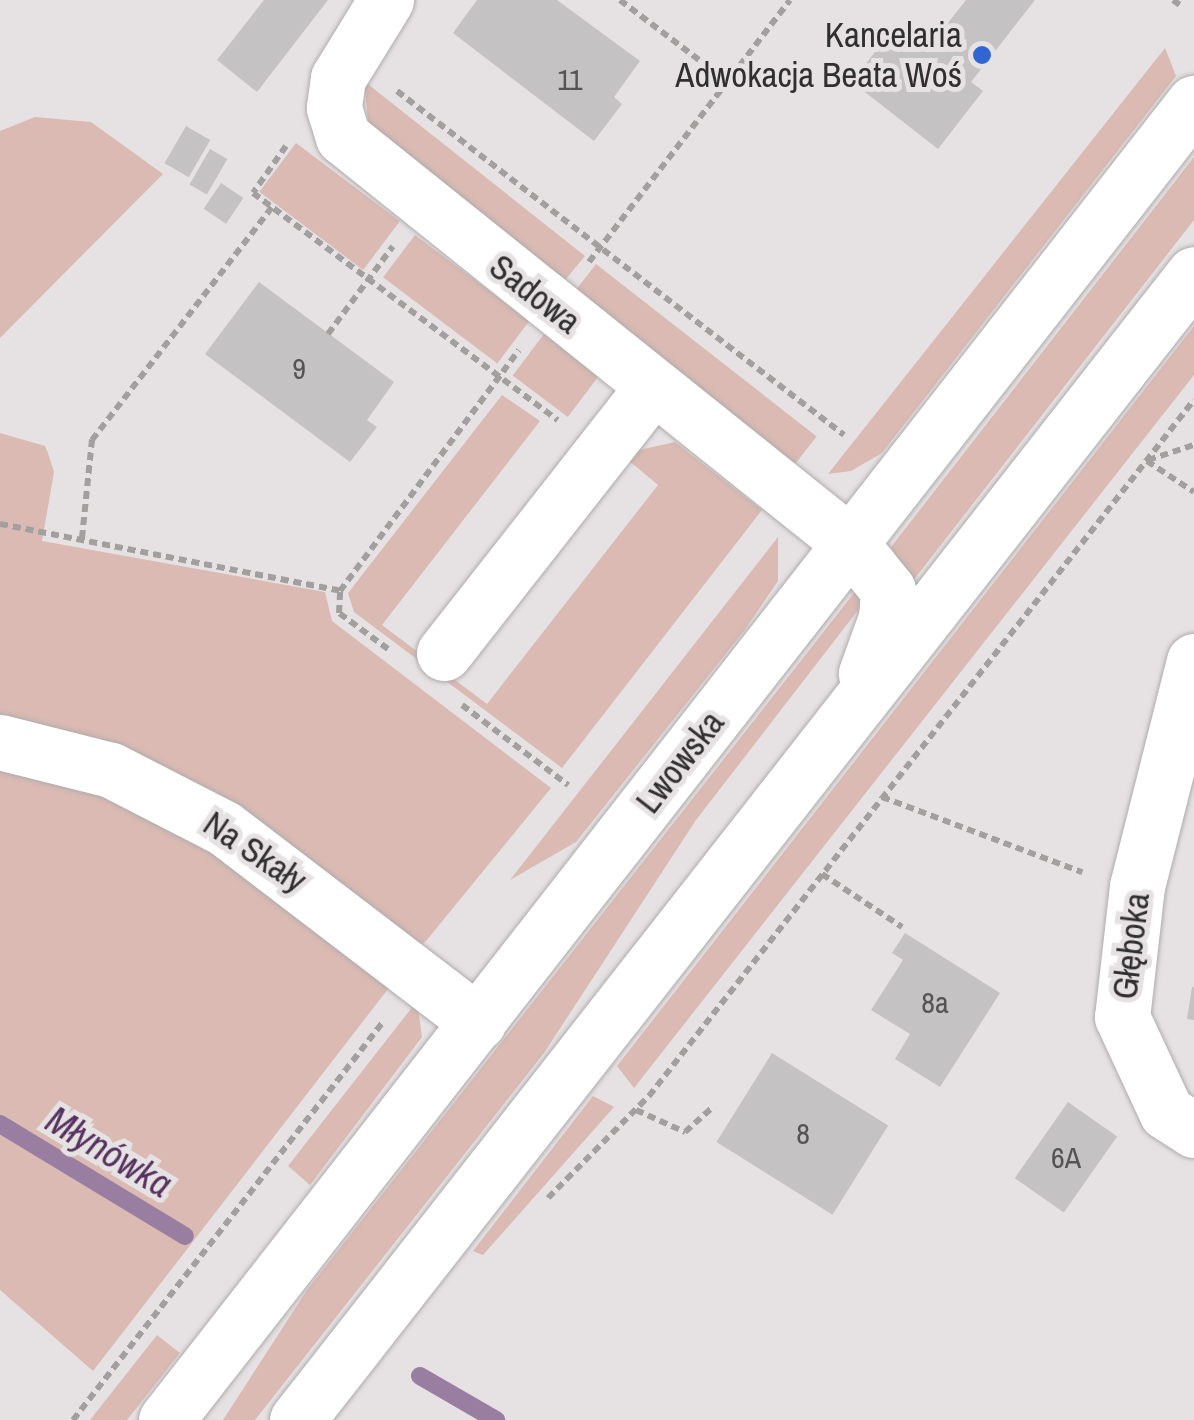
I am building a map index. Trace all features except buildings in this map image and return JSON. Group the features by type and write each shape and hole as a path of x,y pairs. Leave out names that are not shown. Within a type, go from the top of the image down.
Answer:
{"main road":[{"path":"334,108 348,53 386,0"},
{"name":"Lwowska","path":"166,1420 1194,104"},
{"name":"Sadowa","path":"334,108 343,137 365,158 850,542 888,590 878,645 844,721"},
{"path":"298,1420 1194,274"},
{"path":"430,668 652,386"},
{"name":"Głęboka","path":"1194,661 1176,810 1137,886 1122,1017 1166,1112 1194,1130"},
{"name":"Na Skały","path":"0,742 57,753 168,795 278,864 478,1022"}],"path":[{"path":"620,0 728,82"},
{"path":"582,270 790,0"},
{"path":"348,53 844,435"},
{"path":"334,108 295,133 253,193 599,451"},
{"path":"82,538 92,440 272,207"},
{"path":"328,334 368,279"},
{"path":"524,343 340,591 339,613 430,668 568,786"},
{"path":"544,1203 636,1110 1194,400"},
{"path":"1146,461 1194,446"},
{"path":"1146,461 1194,492"},
{"path":"0,524 340,591"},
{"path":"882,797 1014,850 1137,886"},
{"path":"822,874 902,927"},
{"path":"73,1420 420,974"},
{"path":"636,1110 658,1125 685,1132 714,1106"}],"shaded area":[{"path":"1165,48 1176,76 882,453 851,471 828,474"},
{"path":"364,81 585,256 561,285 369,129"},
{"path":"35,117 91,122 163,174 0,338 0,131"},
{"path":"296,143 400,221 363,270 259,192"},
{"path":"1194,157 1194,220 905,591 904,570 891,547"},
{"path":"415,235 529,321 497,363 383,277"},
{"path":"596,264 817,436 793,466 573,294"},
{"path":"1194,326 1194,375 634,1088 617,1066"},
{"path":"544,334 599,376 568,417 513,376"},
{"path":"502,395 540,421 382,625 487,704 658,485 627,459 635,451 675,442 762,510 562,768 354,612 348,593"},
{"path":"0,433 45,446 48,453 54,472 42,541 325,592 332,621 551,788 426,941 416,948 0,723"},
{"path":"778,537 778,581 744,631 576,842 510,880"},
{"path":"854,593 861,593 862,605 696,820 544,1053 255,1420 223,1420 307,1290"},
{"path":"0,756 106,783 398,976 93,1371 0,1290"},
{"path":"417,1001 422,1037 310,1185 288,1166"},
{"path":"593,1096 614,1107 483,1255 473,1251"},
{"path":"157,1335 180,1353 127,1420 90,1420"}],"waterway":[{"name":"Młynówka","path":"0,1124 185,1236"},
{"name":"Młynówka","path":"420,1376 496,1420"}],"place":[{"name":"Kancelaria Adwokacja Beata Woś","path":"982,55"}]}
